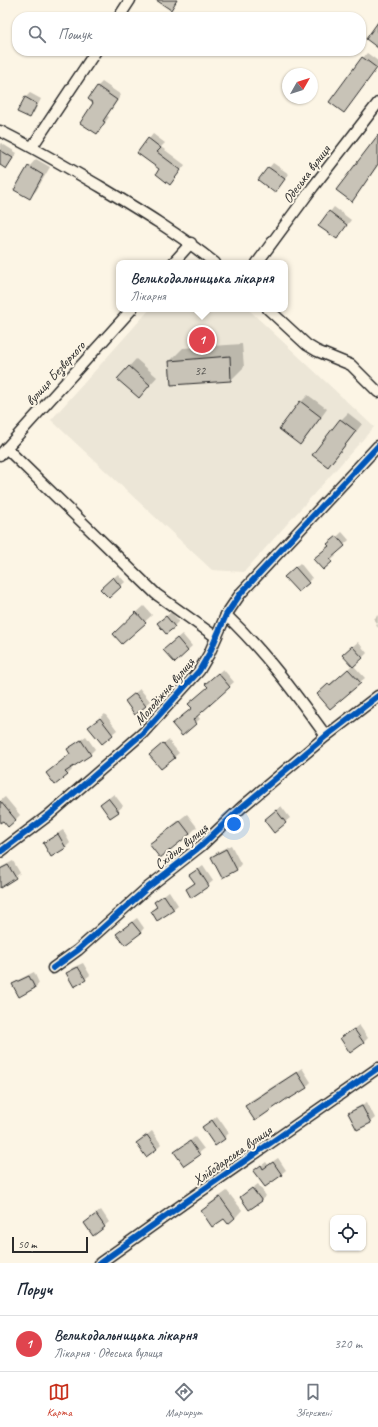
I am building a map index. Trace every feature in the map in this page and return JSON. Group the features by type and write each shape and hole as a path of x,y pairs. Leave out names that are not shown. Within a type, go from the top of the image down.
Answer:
{"street":[{"path":"122,12 130,0"},
{"path":"32,147 93,56"},
{"name":"Одеська вулиця","path":"260,260 378,103"},
{"path":"0,131 32,147 162,224 191,243 212,260"},
{"path":"176,260 191,243"},
{"name":"вулиця Безверхого","path":"3,451 129,312"},
{"path":"271,312 307,345 317,351 344,361 378,392"},
{"name":"Молодіжна вулиця","path":"0,852 49,815 139,737 199,671 209,654 226,615 241,593 378,446"},
{"path":"3,451 156,594 216,637"},
{"path":"226,615 256,646 299,698 326,736"},
{"name":"Східна вулиця","path":"54,968 78,950 146,889 201,846 242,807 326,736 378,696"},
{"name":"Хлібодарська вулиця","path":"100,1263 378,1068"}],"shaded area":[{"path":"147,312 251,312 374,427 244,572 212,570 51,420"}],"building":[{"path":"156,0 177,0 171,10"},
{"path":"378,22 378,48 366,39"},
{"path":"362,57 377,68 344,113 329,102"},
{"path":"97,86 117,100 103,121 105,122 97,134 80,123 93,103 88,99"},
{"path":"25,97 37,104 30,118 17,112"},
{"path":"378,135 378,164 352,202 336,190"},
{"path":"148,138 161,148 157,152 181,170 170,185 156,174 159,169 137,153"},
{"path":"0,150 13,158 6,169 0,165"},
{"path":"28,166 43,175 30,199 14,190"},
{"path":"268,167 285,179 275,193 258,180"},
{"path":"329,211 347,225 337,239 318,226"},
{"path":"230,356 231,381 171,385 169,361"},
{"path":"129,366 150,385 139,398 117,379"},
{"path":"300,401 321,417 300,445 279,429"},
{"path":"340,419 356,431 328,467 312,455"},
{"path":"337,536 345,546 330,559 332,562 323,570 313,559 329,546 327,544"},
{"path":"295,567 309,583 298,592 284,577"},
{"path":"113,577 121,587 109,598 100,589"},
{"path":"136,612 146,623 122,644 113,634"},
{"path":"166,616 175,627 166,634 157,623"},
{"path":"177,638 188,651 175,663 163,650"},
{"path":"352,646 363,658 353,667 342,655"},
{"path":"348,669 361,683 330,709 317,694"},
{"path":"218,673 230,687 193,720 196,724 182,736 172,724 192,708 188,704 208,687 205,684"},
{"path":"135,693 146,706 135,715 125,701"},
{"path":"100,718 113,735 102,744 88,727"},
{"path":"81,740 91,755 65,772 68,775 55,785 46,773 70,754 67,749"},
{"path":"163,743 175,758 161,769 149,755"},
{"path":"108,798 119,812 110,818 100,804"},
{"path":"0,801 16,820 8,827 3,821 0,823"},
{"path":"276,810 286,823 274,833 264,820"},
{"path":"180,821 190,834 160,858 149,844"},
{"path":"58,834 66,848 51,857 43,843"},
{"path":"226,849 237,870 222,878 211,857"},
{"path":"8,865 16,878 0,888 0,869"},
{"path":"198,869 209,886 191,898 186,889 195,883 189,875"},
{"path":"164,895 174,910 157,921 151,911 157,907 154,902"},
{"path":"132,922 141,933 125,945 116,934"},
{"path":"78,967 86,980 74,987 66,973"},
{"path":"29,976 35,988 19,997 12,984"},
{"path":"354,1029 364,1043 350,1053 340,1038"},
{"path":"297,1072 307,1088 289,1099 288,1098 255,1121 245,1106"},
{"path":"362,1106 371,1123 357,1130 348,1113"},
{"path":"212,1120 225,1139 215,1146 202,1127"},
{"path":"147,1135 157,1149 146,1157 136,1143"},
{"path":"190,1141 200,1155 184,1166 174,1152"},
{"path":"273,1162 282,1175 265,1187 253,1171 261,1165 263,1169"},
{"path":"252,1188 262,1201 249,1210 240,1197"},
{"path":"220,1197 235,1218 228,1224 224,1219 212,1227 201,1211"},
{"path":"96,1214 105,1227 93,1236 84,1223"}],"cycle path":[{"path":"0,852 49,815 143,733 199,671 209,654 226,615 241,593 378,446"},
{"path":"53,968 78,950 146,889 201,846 242,807 326,736 378,696"},
{"path":"100,1263 378,1068"}],"place":[{"name":"Великодальницька лікарня","path":"202,340"}]}
